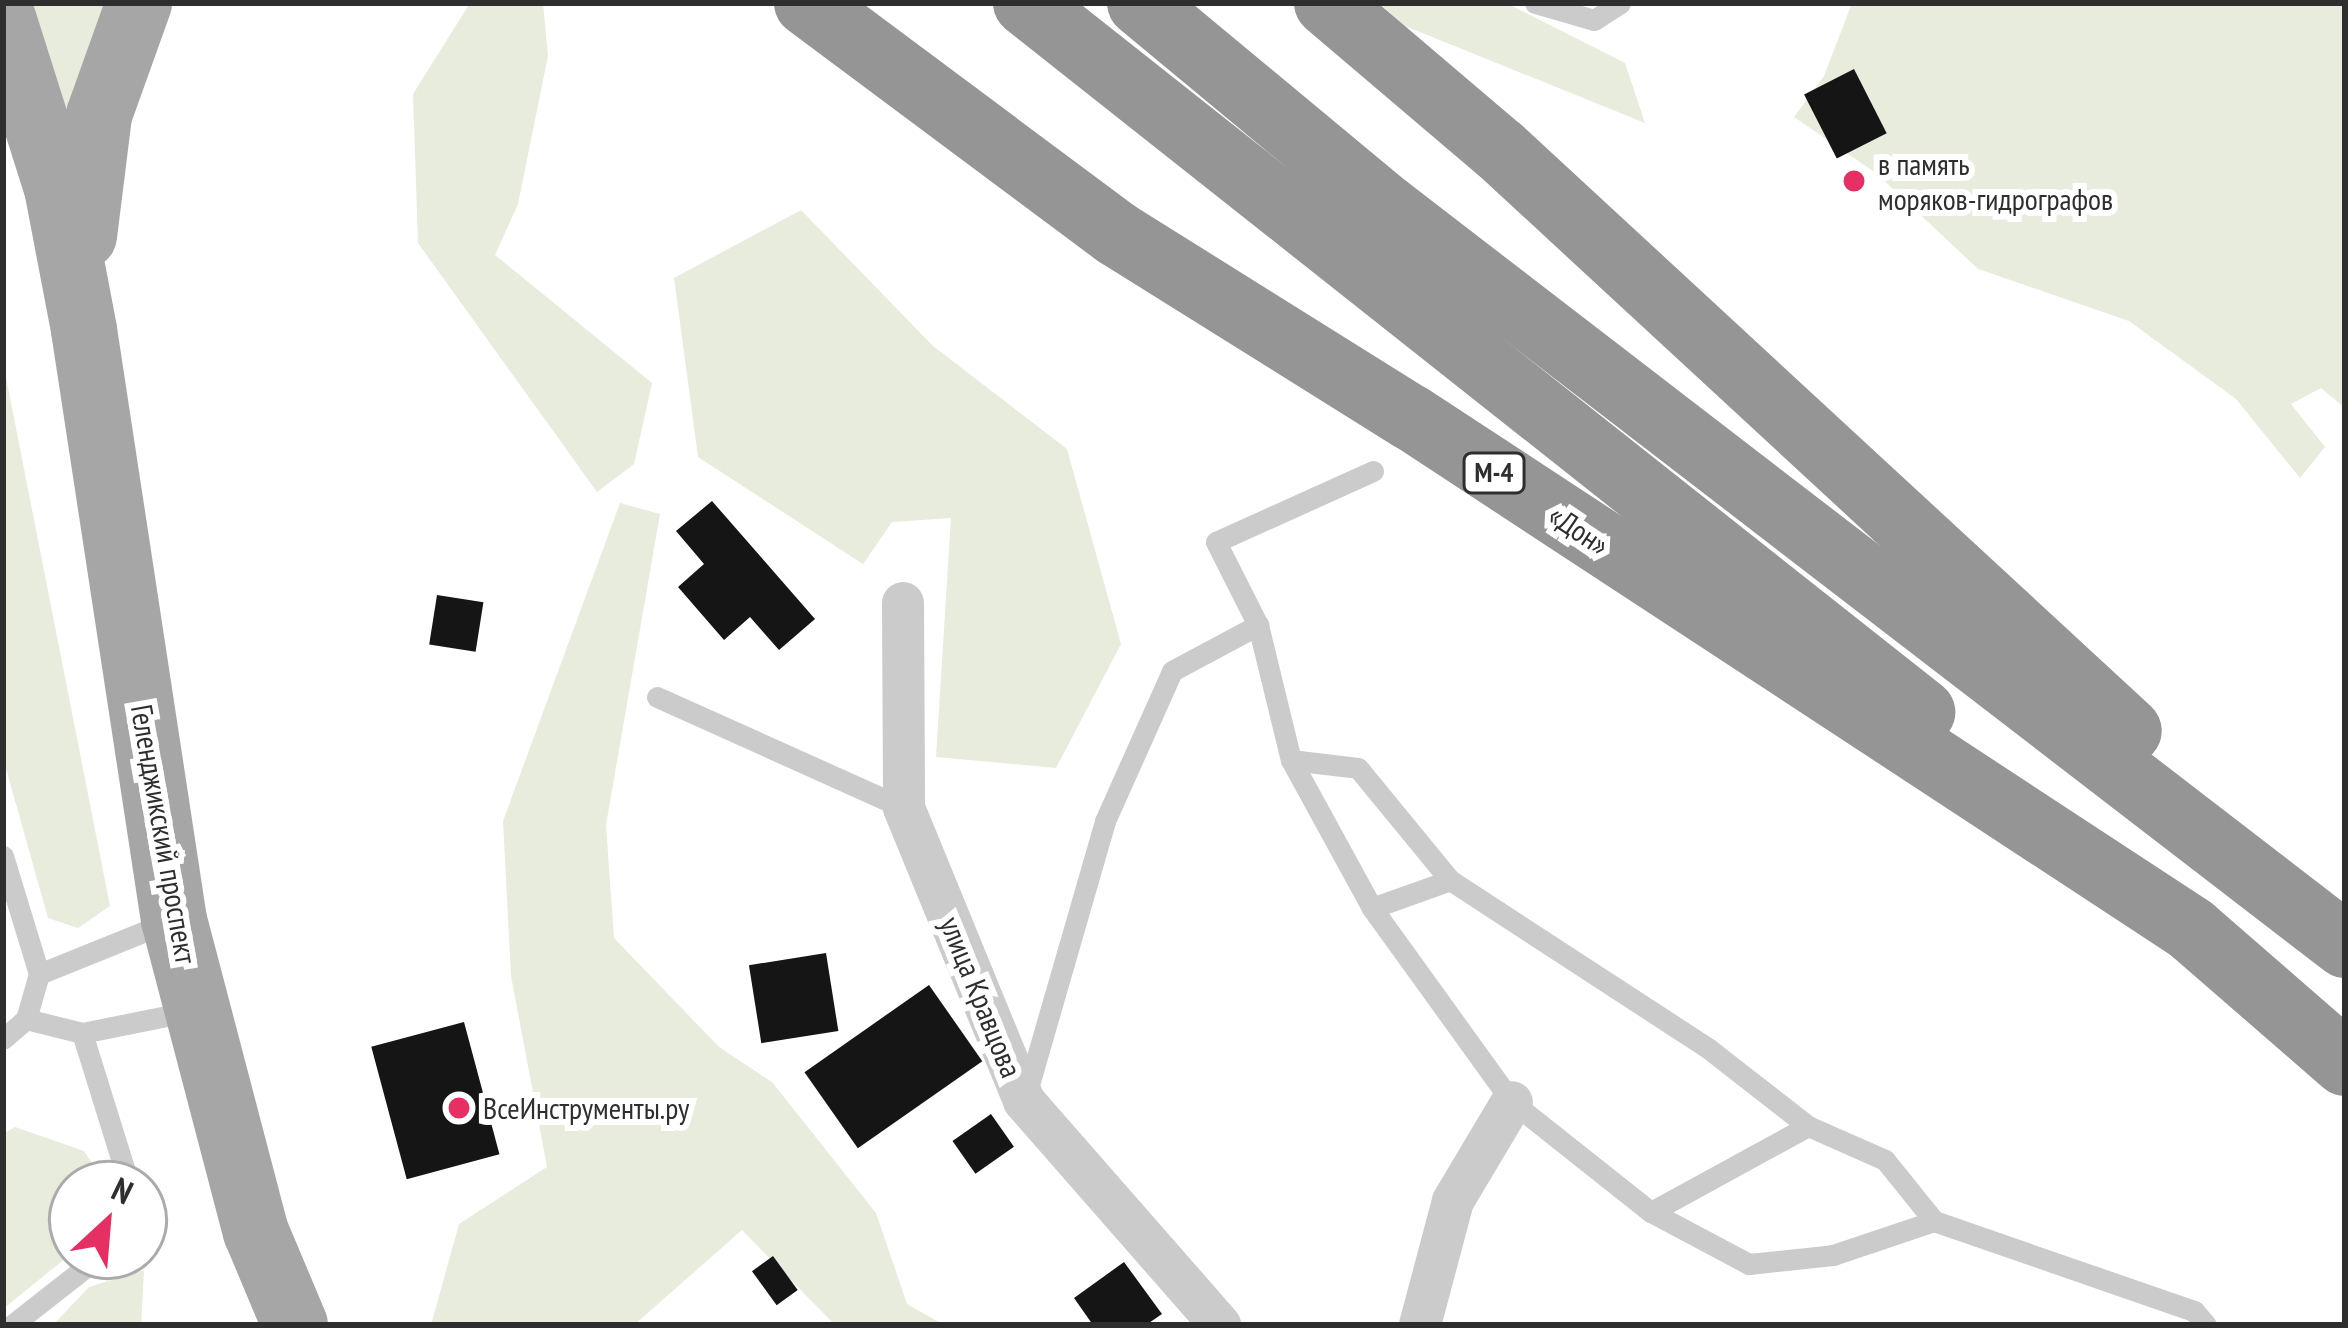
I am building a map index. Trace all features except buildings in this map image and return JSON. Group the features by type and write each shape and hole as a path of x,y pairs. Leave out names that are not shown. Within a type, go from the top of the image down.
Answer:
{"highway":[{"name":"«Дон»","path":"807,3 1117,234 1412,418 2191,929 2345,1063"},
{"path":"1026,3 2191,929"},
{"path":"1140,3 1387,208 2345,941"},
{"path":"1328,3 1518,166 2345,941"}],"main road":[{"name":"Геленджикский проспект","path":"85,330 88,184 99,116 139,3"},
{"name":"Геленджикский проспект","path":"3,18 57,188 85,330 174,920 256,1232 295,1325"}],"street":[{"name":"улица Кравцова","path":"903,603 904,808 1024,1102 1220,1325"},
{"path":"1420,1325 1453,1201 1512,1102"}],"lane":[{"path":"1535,3 1594,20 1620,3"},
{"path":"1373,471 1216,542 1258,625 1292,760 1372,908 1512,1102 1652,1212 1749,1264 1833,1255 1934,1221"},
{"path":"1024,1102 1105,820 1172,671 1258,625"},
{"path":"657,697 904,808"},
{"path":"1292,760 1358,768 1450,880 1709,1049 1808,1126 1885,1160 1934,1221 2194,1311 2206,1325"},
{"path":"3,856 39,974 26,1019 3,1039"},
{"path":"1372,908 1450,880"},
{"path":"3,910 26,929"},
{"path":"39,974 174,920"},
{"path":"26,1019 82,1033 198,1010"},
{"path":"82,1033 122,1160"},
{"path":"1652,1212 1808,1126"},
{"path":"12,1325 69,1280"}],"green space":[{"path":"5,3 118,3 73,188"},
{"path":"470,3 543,3 548,56 518,204 495,255 652,383 634,464 597,492 418,243 413,94"},
{"path":"1379,3 1506,3 1625,63 1645,123 1405,26"},
{"path":"1852,3 2345,3 2345,408 2321,388 2291,404 2325,447 2300,478 2236,399 2129,321 1978,269 1876,173 1794,117 1824,76"},
{"path":"801,210 933,346 1067,449 1121,644 1056,768 936,757 951,518 892,522 863,564 698,457 674,278"},
{"path":"3,362 110,906 78,928 48,918 3,758"},
{"path":"620,503 660,514 606,825 614,938 719,1047 772,1082 876,1213 907,1304 944,1325 835,1325 742,1230 634,1325 431,1325 459,1224 547,1167 511,976 503,821"},
{"path":"15,1127 84,1151 90,1160 48,1160 48,1272 3,1309 3,1134"},
{"path":"112,1280 143,1280 141,1325 53,1325 89,1287"}],"place":[{"name":"в память моряков-гидрографов","path":"1854,181"},
{"name":"ВсеИнструменты.ру","path":"459,1108"}]}
